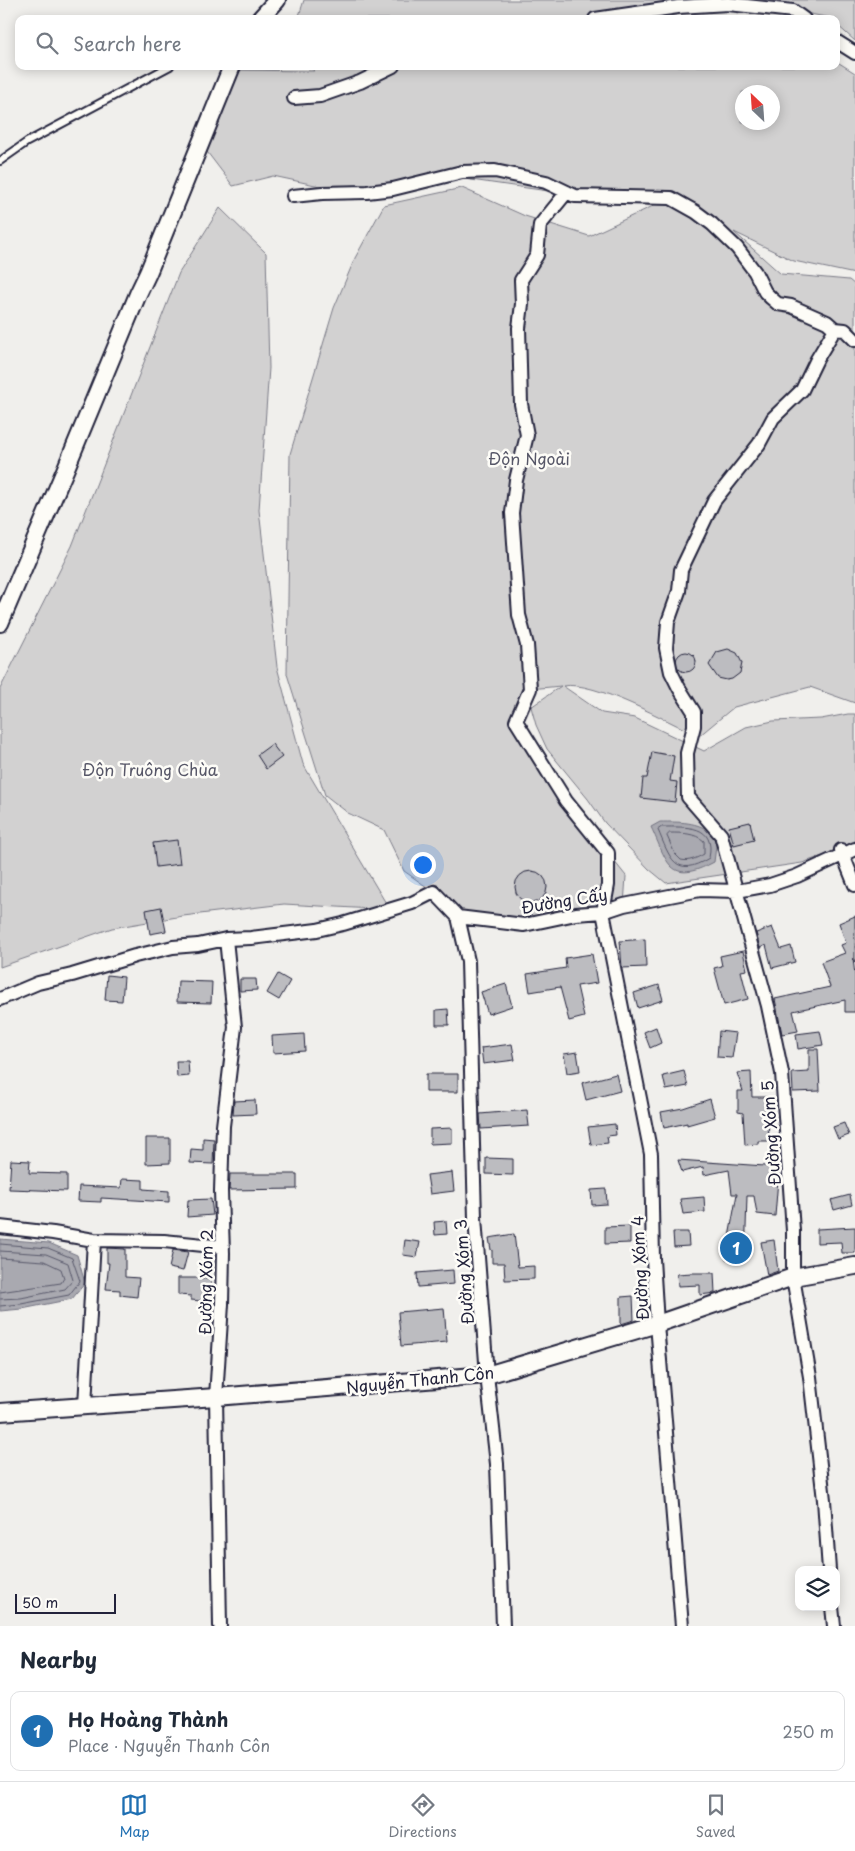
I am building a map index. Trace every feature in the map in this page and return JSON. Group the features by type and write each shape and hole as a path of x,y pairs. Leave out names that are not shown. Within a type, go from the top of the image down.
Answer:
{"street":[{"path":"264,15 277,0"},
{"path":"623,15 678,7 728,4 793,11 798,15"},
{"path":"840,44 855,53"},
{"path":"0,623 148,273 230,70"},
{"path":"294,98 320,96 360,82 385,70"},
{"path":"293,196 368,192 462,172 495,171 546,182 575,196 671,198 696,212 712,224 737,248 755,272 765,292 778,304 791,306 827,322 835,329 845,330 855,340"},
{"path":"568,192 540,225 537,255 522,280 519,328 521,404 527,436 516,480 512,513 519,615 527,645 530,689 516,721 566,801 608,853 608,885 603,912"},
{"name":"Đường Xóm 5","path":"829,1566 824,1500 810,1377 793,1277 793,1231 782,1073 768,1006 720,835 688,797 687,753 694,726 694,712 678,688 671,672 666,648 668,622 679,591 681,570 714,501 759,444 773,418 802,390 817,359 835,329"},
{"name":"Đường Cấy","path":"458,916 524,925 576,914 603,912 624,905 700,890 736,891 770,886 797,876 842,853 855,849"},
{"path":"842,853 855,885"},
{"path":"0,999 38,983 135,956 173,947 198,945 226,939 317,930 412,903 434,892 458,916"},
{"name":"Đường Xóm 4","path":"603,912 651,1154 653,1260 682,1626"},
{"name":"Đường Xóm 3","path":"458,916 468,961 475,1218 487,1376 497,1464 503,1626"},
{"name":"Đường Xóm 2","path":"220,1626 216,1397 222,1304 223,1246 221,1191 224,1126 235,1027 226,939"},
{"path":"0,1227 94,1240 164,1240 223,1246"},
{"path":"85,1406 94,1240"},
{"name":"Nguyễn Thanh Côn","path":"0,1412 487,1376 658,1324 793,1277 855,1266"},
{"path":"832,1611 834,1626"}],"lane":[{"path":"0,162 27,142 162,70"}],"green space":[{"path":"304,0 855,0 855,41 840,28 840,15 815,15 764,5 640,15 299,15"},
{"name":"Độn Ngoài","path":"840,64 855,73 855,274 794,261 734,232 781,274 849,280 855,285 855,703 810,687 734,707 699,736 611,695 593,689 563,686 602,713 635,718 704,751 746,727 773,721 821,719 855,714 855,845 802,863 666,883 649,869 605,823 547,749 536,725 531,707 561,686 530,689 516,721 566,801 626,876 624,905 524,925 458,917 434,892 404,871 384,830 348,813 325,795 287,674 290,454 334,308 355,258 384,205 462,188 525,216 589,236 653,206 443,176 348,192 273,176 233,186 201,144 231,70 840,70"},
{"name":"Độn Truông Chùa","path":"220,208 266,253 269,368 259,510 277,667 303,764 390,910 284,904 183,916 112,928 0,967 0,689 72,546 179,273"}],"water":[{"path":"660,822 695,824 714,834 716,846 714,862 688,872 679,871 672,867 651,827"},
{"path":"0,1239 49,1243 77,1255 85,1283 72,1299 22,1309 0,1311"}],"building":[{"path":"728,649 737,653 742,663 740,673 727,680 718,678 709,665 717,652"},
{"path":"686,652 693,655 696,662 693,669 686,672 679,669 676,662 679,655"},
{"path":"272,744 282,757 266,769 257,755"},
{"path":"652,752 674,756 670,781 677,782 675,802 641,798 643,778 647,778"},
{"path":"750,822 754,840 734,845 729,827"},
{"path":"177,840 180,864 156,867 153,843"},
{"path":"531,871 537,872 542,876 546,881 546,893 542,898 537,902 531,903 525,902 520,898 516,893 515,887 516,881 520,876 525,872"},
{"path":"161,907 166,931 150,934 146,910"},
{"path":"855,916 855,963 853,958 855,1012 845,1012 845,1000 793,1011 798,1031 782,1034 775,999 830,987 821,962 845,953 841,945 846,943 839,923"},
{"path":"772,927 781,949 791,946 795,962 772,968 766,945 760,948 756,933"},
{"path":"645,939 646,967 622,968 620,941"},
{"path":"743,951 747,970 741,971 748,999 724,1005 714,968 722,966 720,956"},
{"path":"592,954 597,983 577,986 584,1017 569,1021 560,987 530,992 527,974 566,968 565,958"},
{"path":"278,974 290,981 279,1000 267,993"},
{"path":"107,975 124,977 122,1001 105,1000"},
{"path":"240,979 256,979 257,990 240,991"},
{"path":"178,981 212,982 211,1003 177,1002"},
{"path":"506,984 512,1006 488,1014 481,992"},
{"path":"659,985 663,1000 638,1008 634,993"},
{"path":"448,1009 449,1025 436,1025 436,1010"},
{"path":"656,1027 661,1043 650,1048 644,1032"},
{"path":"719,1031 736,1033 732,1058 717,1057"},
{"path":"820,1031 823,1045 798,1049 796,1034"},
{"path":"304,1034 305,1051 273,1053 272,1036"},
{"path":"512,1044 515,1060 483,1064 481,1048"},
{"path":"809,1049 818,1049 820,1091 793,1092 792,1073 809,1072"},
{"path":"577,1052 580,1071 567,1073 564,1054"},
{"path":"176,1061 188,1061 189,1076 177,1077"},
{"path":"684,1071 688,1086 666,1090 663,1076"},
{"path":"751,1072 752,1097 770,1097 771,1116 768,1116 769,1141 758,1141 758,1144 745,1145 743,1113 738,1112 738,1091 743,1091 737,1073"},
{"path":"426,1074 458,1074 458,1092 426,1092"},
{"path":"616,1074 620,1091 586,1100 582,1083"},
{"path":"710,1099 715,1117 687,1125 687,1123 664,1128 661,1112 683,1108"},
{"path":"255,1100 256,1114 233,1115 234,1101"},
{"path":"527,1110 529,1126 481,1129 480,1114"},
{"path":"844,1123 849,1135 838,1139 833,1127"},
{"path":"615,1124 616,1135 607,1136 608,1143 591,1145 588,1127"},
{"path":"452,1128 452,1143 430,1144 430,1129"},
{"path":"146,1138 170,1138 170,1163 146,1164"},
{"path":"203,1138 214,1139 213,1164 190,1163 191,1149 203,1150"},
{"path":"486,1158 513,1159 513,1175 486,1174"},
{"path":"11,1160 30,1161 29,1173 67,1174 67,1191 9,1189"},
{"path":"678,1160 779,1167 775,1216 757,1214 754,1196 747,1196 745,1259 726,1259 727,1237 729,1237 737,1194 732,1194 729,1170 704,1175 703,1167 682,1172"},
{"path":"452,1172 454,1191 430,1194 427,1175"},
{"path":"230,1174 297,1174 297,1189 229,1190"},
{"path":"122,1179 143,1180 143,1189 169,1191 169,1202 101,1198 101,1202 78,1201 79,1186 121,1188"},
{"path":"606,1189 607,1204 592,1205 591,1190"},
{"path":"850,1195 852,1205 834,1210 831,1200"},
{"path":"704,1197 705,1212 683,1214 680,1199"},
{"path":"211,1199 213,1215 187,1217 188,1200"},
{"path":"446,1221 447,1234 435,1235 434,1222"},
{"path":"630,1226 630,1243 605,1244 605,1227"},
{"path":"855,1227 855,1253 842,1253 841,1242 817,1243 817,1229"},
{"path":"673,1232 688,1232 689,1246 674,1247"},
{"path":"514,1234 518,1267 534,1266 534,1279 505,1280 504,1263 492,1263 492,1250 489,1238"},
{"path":"405,1240 420,1242 417,1257 403,1255"},
{"path":"774,1240 778,1271 767,1275 761,1242"},
{"path":"107,1248 125,1249 125,1277 139,1278 137,1297 120,1295 120,1290 106,1289 109,1263 107,1263"},
{"path":"173,1250 188,1252 183,1271 169,1268"},
{"path":"453,1270 454,1284 418,1287 417,1273"},
{"path":"714,1273 715,1293 700,1295 700,1285 678,1286 677,1274"},
{"path":"178,1278 211,1278 211,1302 191,1300 191,1296 178,1295"},
{"path":"633,1296 634,1320 621,1324 621,1297"},
{"path":"444,1308 447,1342 401,1346 398,1312"}],"place":[{"name":"Họ Hoàng Thành","path":"736,1248"}]}
